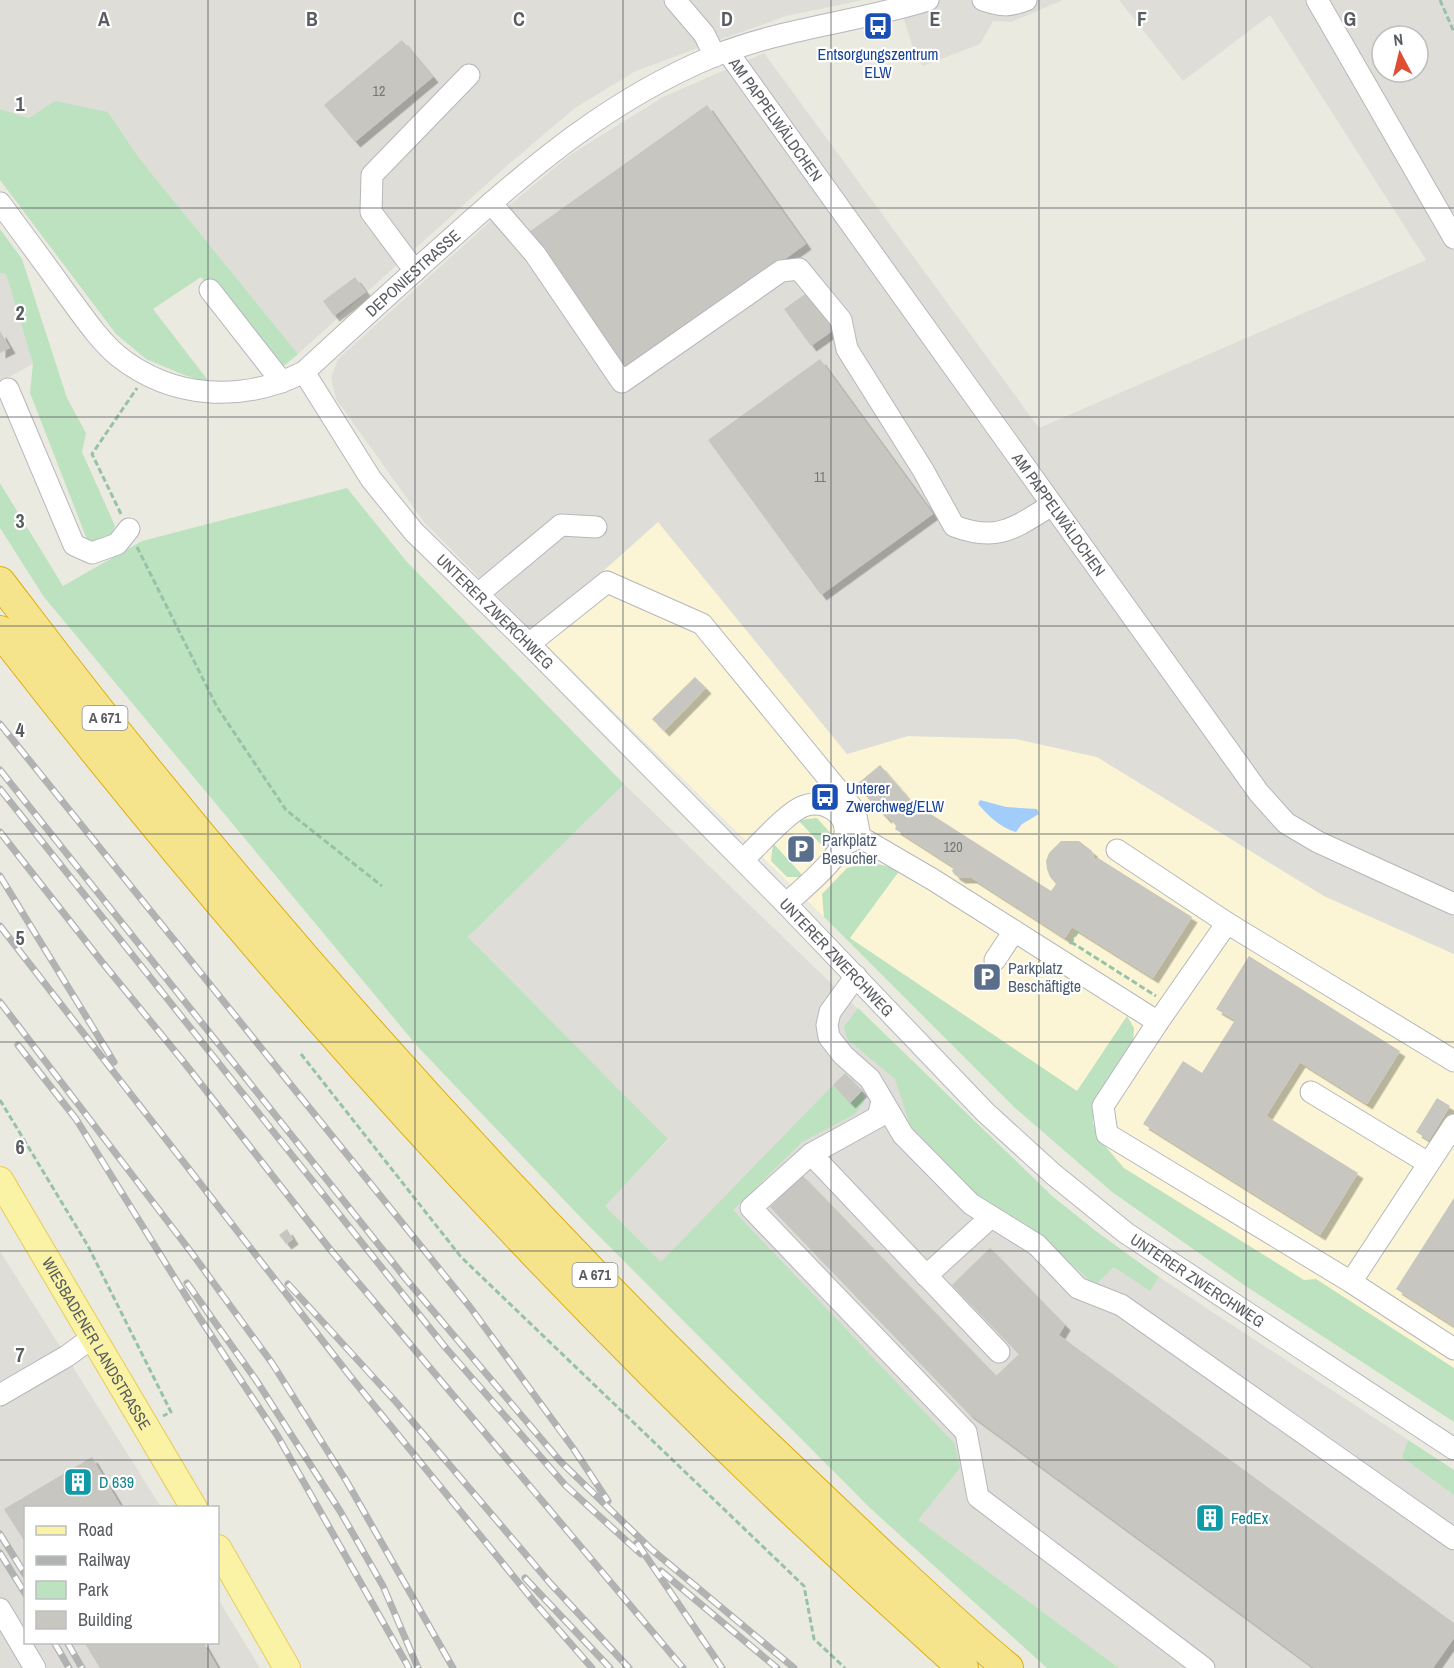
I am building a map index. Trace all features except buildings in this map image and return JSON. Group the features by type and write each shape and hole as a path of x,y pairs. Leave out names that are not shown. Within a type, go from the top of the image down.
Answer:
{"highway":[{"name":"A 671","path":"0,582 109,723 215,852 375,1039 502,1177 630,1311 781,1460 917,1588 1008,1668"},
{"name":"A 671","path":"0,631 84,739 192,871 352,1056 480,1196 619,1341 760,1482 963,1668"}],"main road":[{"name":"WIESBADENER LANDSTRASSE","path":"0,1180 193,1506"},
{"path":"219,1550 287,1668"}],"street":[{"name":"AM PAPPELWÄLDCHEN","path":"675,0 721,53 1052,505 1259,793 1286,823 1318,842 1454,903"},
{"name":"DEPONIESTRASSE","path":"0,203 104,342 117,355 146,375 186,389 206,393 246,392 282,382 304,372 531,168 592,122 654,84 721,53 775,36 928,0"},
{"path":"983,0 1011,6 1026,0"},
{"path":"1317,0 1454,238"},
{"path":"414,271 371,212 372,175 469,75"},
{"path":"491,203 535,254 622,382 781,271 799,268 841,320 847,349 923,470 954,526 969,532 992,534 1010,530 1052,505"},
{"path":"210,290 282,382"},
{"name":"UNTERER ZWERCHWEG","path":"304,372 371,479 414,532 529,644 786,904 985,1112 1053,1174 1126,1233 1454,1449"},
{"path":"8,389 74,545 92,553 117,544 129,529"},
{"path":"478,594 561,525 596,527"},
{"path":"529,644 607,582 702,624 855,811 852,841 786,904"},
{"path":"742,860 803,806 815,804 826,806 836,812 843,822 845,834 852,841 1014,931 1158,1022"},
{"path":"1117,850 1227,922 1454,1061"},
{"path":"1227,922 1103,1106 1107,1134 1351,1282 1454,1349"},
{"path":"995,960 1014,931"},
{"path":"856,976 831,1012 827,1025 829,1037 843,1055 870,1079 903,1136 971,1204 1037,1245 1078,1288 1120,1305 1454,1539"},
{"path":"1311,1092 1428,1163"},
{"path":"882,1101 878,1117 811,1154 751,1208 966,1432 978,1497 1204,1668"},
{"path":"1351,1282 1454,1125"},
{"path":"811,1154 999,1352"},
{"path":"926,1276 991,1217"},
{"path":"0,1395 67,1356 93,1337"},
{"path":"0,1608 35,1668"}],"path":[{"path":"1440,0 1454,32"},
{"path":"146,375 92,454 217,707 286,810 382,886"},
{"path":"1071,942 1170,1005"},
{"path":"301,1054 461,1257 804,1586 814,1639 845,1668"},
{"path":"0,1100 88,1246 171,1412"}],"shaded area":[{"path":"0,0 863,0 786,16 700,47 634,72 575,108 509,164 298,354 139,158 108,112 29,118 0,109"},
{"path":"898,0 1063,0 1011,22 993,21 980,44 923,66 912,45"},
{"path":"1119,0 1454,0 1454,954 1324,896 1097,757 1016,739 908,736 847,754 658,522 534,633 424,522 336,399 331,378 338,359 495,217 570,155 663,97 764,53 1039,428 1426,260 1270,15 1183,81"},
{"path":"0,273 6,274 33,364 0,382"},
{"path":"658,521 847,754 908,736 1016,739 1097,757 1324,896 1454,954 1454,1422 1247,1287 1112,1192 1014,1107 534,633"},
{"path":"624,784 1052,1196 1159,1277 1454,1470 1454,1668 1119,1668 917,1520 604,1206 668,1140 468,937"},
{"path":"0,1251 160,1506 24,1506 24,1644 219,1644 219,1601 260,1668 0,1668"}],"green space":[{"path":"55,101 108,112 139,158 298,354 279,370 201,277 153,309 210,383 146,359 116,334 0,180 0,109 29,118"},
{"path":"0,229 22,259 67,398 86,433 82,452 115,526 107,542 88,542 30,393 33,364 6,274 0,273"},
{"path":"0,483 63,586 142,541 347,488 407,562 624,784 468,937 668,1139 605,1206 661,1262 833,1085 850,1103 862,1091 864,1102 855,1114 802,1142 733,1210 955,1444 960,1468 918,1520 1119,1668 1047,1668 870,1508 587,1224 418,1047 44,597 0,528"},
{"path":"817,818 833,836 830,854 798,820"},
{"path":"773,843 804,877 787,877 771,861"},
{"path":"871,862 900,870 850,938 1077,1091 1127,1016 1134,1028 1133,1043 1093,1109 1093,1123 1100,1140 1124,1168 1304,1280 1316,1279 1454,1368 1454,1422 1247,1287 1112,1192 1014,1107 824,917 822,894 847,868"},
{"path":"858,1008 1052,1196 1159,1277 1150,1291 1114,1267 1095,1285 1043,1239 979,1197 910,1125 895,1079 847,1039 844,1027"},
{"path":"1408,1440 1454,1470 1454,1495 1402,1457"}],"water":[{"path":"980,800 1006,807 1037,809 1039,814 1022,824 1016,832 991,817 978,804"}],"railway":[{"path":"0,724 470,1307 573,1448 608,1501"},
{"path":"0,770 406,1279 560,1461 651,1549 794,1668"},
{"path":"0,789 445,1347 565,1485 641,1554"},
{"path":"0,832 329,1248 683,1668"},
{"path":"0,876 114,1062"},
{"path":"0,926 350,1376 536,1604 592,1668"},
{"path":"0,1002 191,1252 272,1363 347,1482 453,1668"},
{"path":"18,1045 76,1119 199,1317 277,1435 409,1668"},
{"path":"187,1283 256,1380 340,1511 383,1586 418,1668"},
{"path":"288,1284 396,1402 550,1583 629,1668"},
{"path":"0,1534 24,1573"},
{"path":"637,1543 722,1668"},
{"path":"0,1553 24,1592"},
{"path":"661,1571 777,1668"},
{"path":"525,1578 610,1668"},
{"path":"55,1644 69,1668"},
{"path":"68,1644 82,1668"}],"place":[{"name":"Entsorgungszentrum ELW","path":"878,26"},
{"name":"Unterer Zwerchweg/ELW","path":"825,797"},
{"name":"Parkplatz Besucher","path":"801,849"},
{"name":"Parkplatz Beschäftigte","path":"987,977"},
{"name":"D 639","path":"78,1482"},
{"name":"FedEx","path":"1210,1518"}]}
